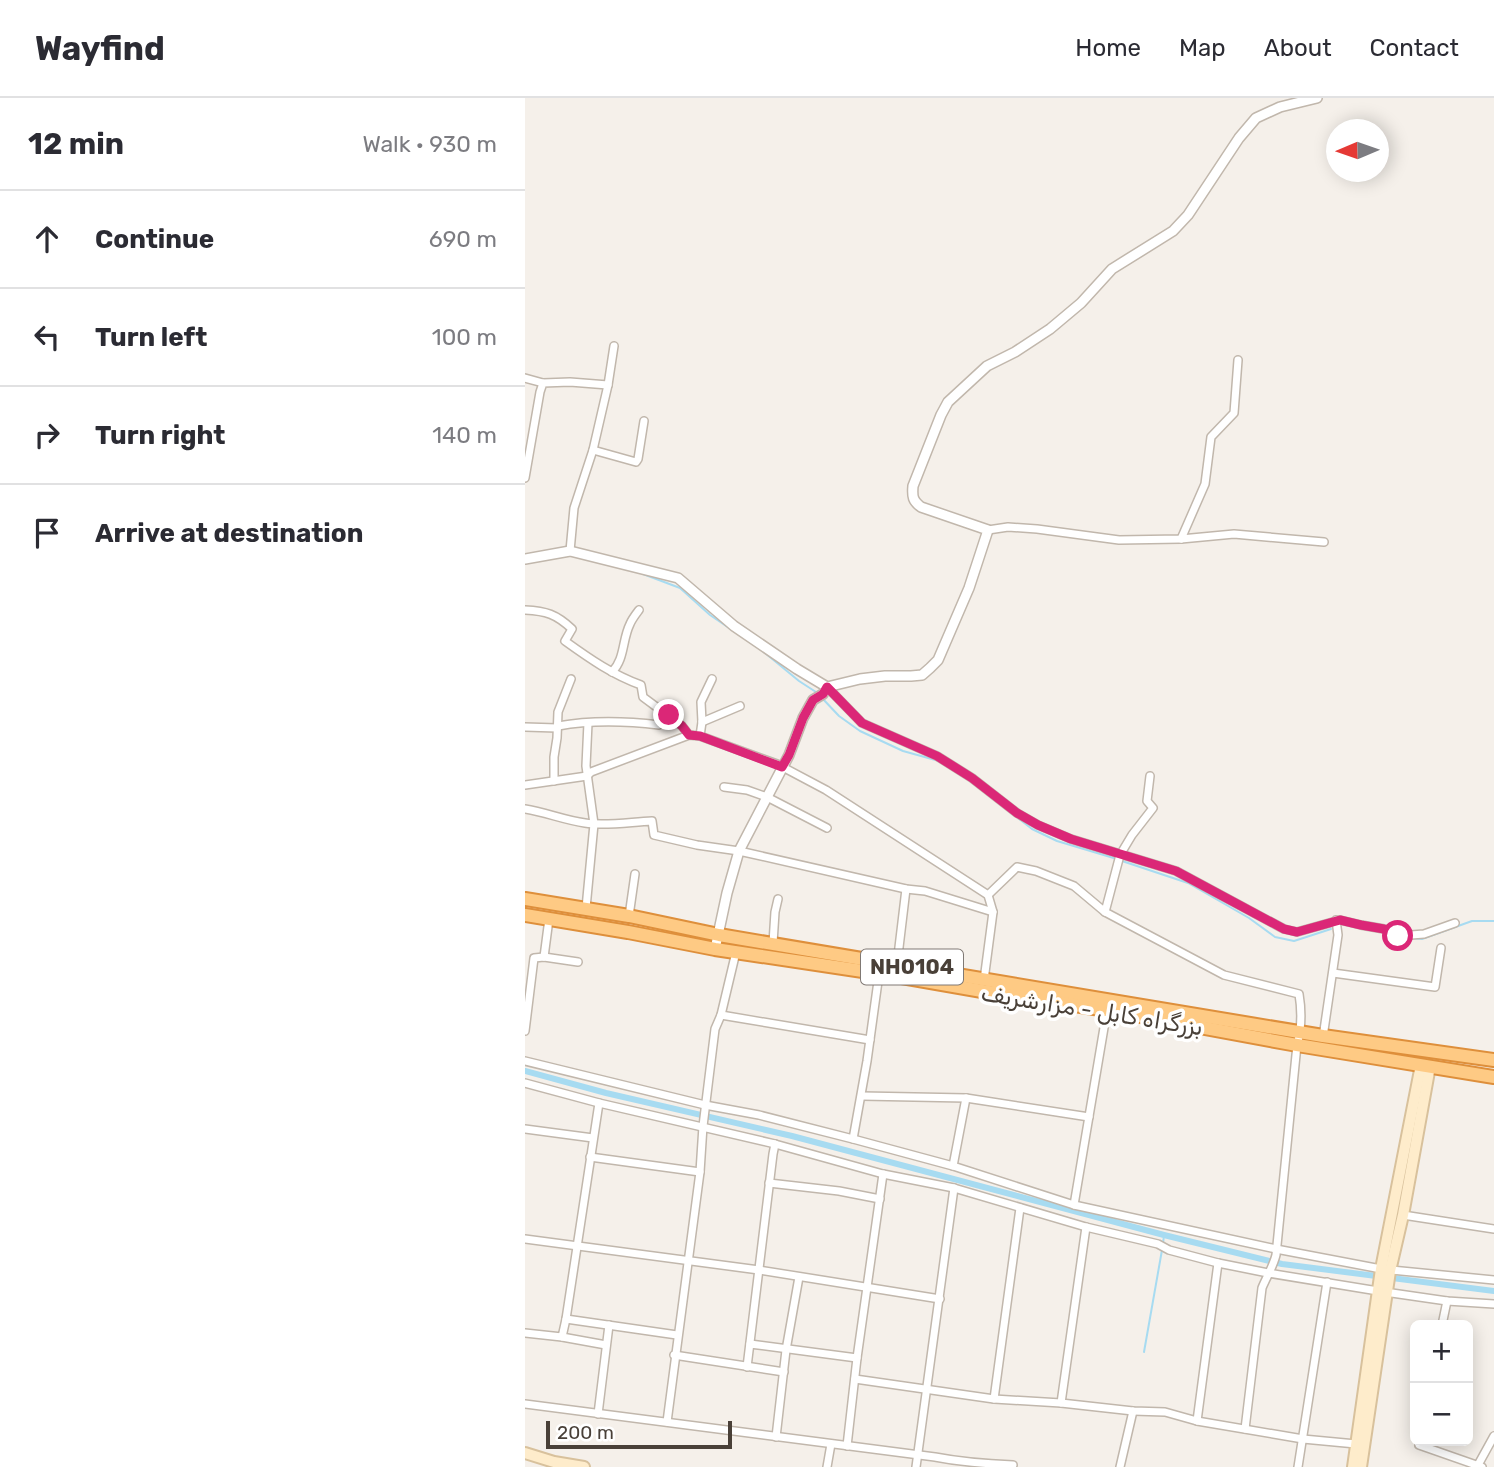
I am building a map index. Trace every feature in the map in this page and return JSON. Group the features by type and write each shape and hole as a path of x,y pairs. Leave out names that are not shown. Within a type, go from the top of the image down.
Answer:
{"highway":[{"name":"بزرگراه کابل - مزارشریف","path":"525,899 1322,1042 1494,1077"},
{"name":"بزرگراه کابل - مزارشریف","path":"525,915 736,952 1299,1038"},
{"name":"بزرگراه کابل - مزارشریف","path":"1322,1042 1494,1060"}],"main road":[{"path":"1386,1271 1403,1215 1426,1065"},
{"path":"1361,1467 1386,1271 1426,1065"},
{"path":"1353,1467 1383,1291"},
{"path":"525,1453 584,1467"}],"street":[{"path":"1317,98 1280,107 1256,118 1239,138 1188,215 1173,231 1112,270 1081,303 1050,329 1015,352 987,366 948,402 912,494 914,502 921,507 988,530 1008,527 1037,529 1119,540 1181,540 1234,534 1324,542"},
{"path":"570,551 574,508 593,450 614,346"},
{"path":"1181,540 1205,484 1211,437 1234,413 1238,360"},
{"path":"525,378 543,383 608,385"},
{"path":"525,478 543,383"},
{"path":"593,450 636,462 644,421"},
{"path":"715,948 739,851 789,755 813,700 825,690 872,677 911,677 922,675 930,668 938,660 969,588 988,530"},
{"path":"525,559 570,551 678,579 734,626 825,690 862,723 937,756 972,778 1017,813 1062,836 1119,859 1176,871 1284,929 1297,932 1340,920 1384,929 1398,936 1425,934 1455,923"},
{"path":"525,610 541,611 559,617 572,629 565,641 612,673 641,685 643,697 669,715 689,735"},
{"path":"612,673 623,653 629,624 639,610"},
{"path":"554,781 558,712 571,679"},
{"path":"700,736 701,702 712,679"},
{"path":"702,722 740,706"},
{"path":"525,727 627,722 659,725 669,715"},
{"path":"586,908 594,824 587,776 588,723"},
{"path":"525,785 587,776 591,772 689,735 700,736 782,767 826,790 988,895 993,912 984,980"},
{"path":"1105,912 1119,859 1132,835 1153,808 1146,801 1150,776"},
{"path":"724,787 747,790 767,797 827,828"},
{"path":"525,809 594,824 652,821 654,835 925,891 993,912"},
{"path":"988,895 1017,867 1036,871 1073,886 1105,912 1224,975 1299,994 1302,1010 1276,1252 1262,1287 1245,1429"},
{"path":"629,916 635,874"},
{"path":"897,964 907,889"},
{"path":"773,943 778,899"},
{"path":"544,957 549,919"},
{"path":"1322,1042 1338,935 1336,920"},
{"path":"1333,973 1435,987 1441,948"},
{"path":"667,1422 700,1172 715,1029 721,1015 736,952"},
{"path":"525,1031 534,958 578,962"},
{"path":"853,1139 862,1096 879,974"},
{"path":"1075,1205 1107,1010"},
{"path":"721,1015 870,1040"},
{"path":"525,1061 704,1115 775,1144 883,1174 954,1188 1219,1263 1447,1301 1494,1304"},
{"path":"525,1083 599,1102 704,1115 759,1115 953,1166 1075,1205 1276,1252 1386,1271 1494,1280"},
{"path":"862,1096 966,1098 1089,1117"},
{"path":"953,1166 966,1098"},
{"path":"562,1338 599,1102"},
{"path":"525,1129 593,1138"},
{"path":"747,1367 775,1144"},
{"path":"590,1157 700,1172"},
{"path":"847,1446 883,1174"},
{"path":"769,1184 839,1191 880,1199"},
{"path":"916,1467 954,1188"},
{"path":"994,1399 1020,1208"},
{"path":"1403,1215 1494,1229"},
{"path":"1061,1403 1086,1227"},
{"path":"525,1239 759,1270 940,1299"},
{"path":"1197,1421 1219,1263"},
{"path":"776,1437 786,1350 799,1277"},
{"path":"1299,1467 1327,1282"},
{"path":"1443,1320 1447,1301"},
{"path":"566,1320 677,1335"},
{"path":"598,1414 609,1325"},
{"path":"525,1333 606,1345"},
{"path":"750,1344 857,1358"},
{"path":"674,1356 784,1371"},
{"path":"855,1379 994,1399 1165,1412 1197,1421 1303,1439 1356,1444"},
{"path":"525,1404 965,1463 1013,1465 1012,1467"},
{"path":"1120,1467 1133,1411"},
{"path":"1422,1446 1480,1466 1494,1436"},
{"path":"827,1467 831,1444"}],"waterway":[{"path":"643,574 680,588 710,615 732,630"},
{"path":"754,644 819,694"},
{"path":"822,698 839,716 860,731 903,751 939,761 956,772"},
{"path":"986,793 1032,829 1057,841 1117,859"},
{"path":"1122,861 1188,883 1249,918 1275,937 1294,941 1331,929"},
{"path":"1413,938 1422,939 1472,921 1494,921"},
{"path":"525,1071 606,1093 792,1136 1282,1264 1494,1291"},
{"path":"1163,1244 1164,1235"},
{"path":"1144,1352 1162,1250"}],"route":[{"path":"669,715 689,735 700,736 782,767 813,700 823,694 827,687 862,723 937,756 972,778 1017,813 1053,832 1176,871 1284,929 1297,932 1340,920 1384,929 1398,936"}]}
